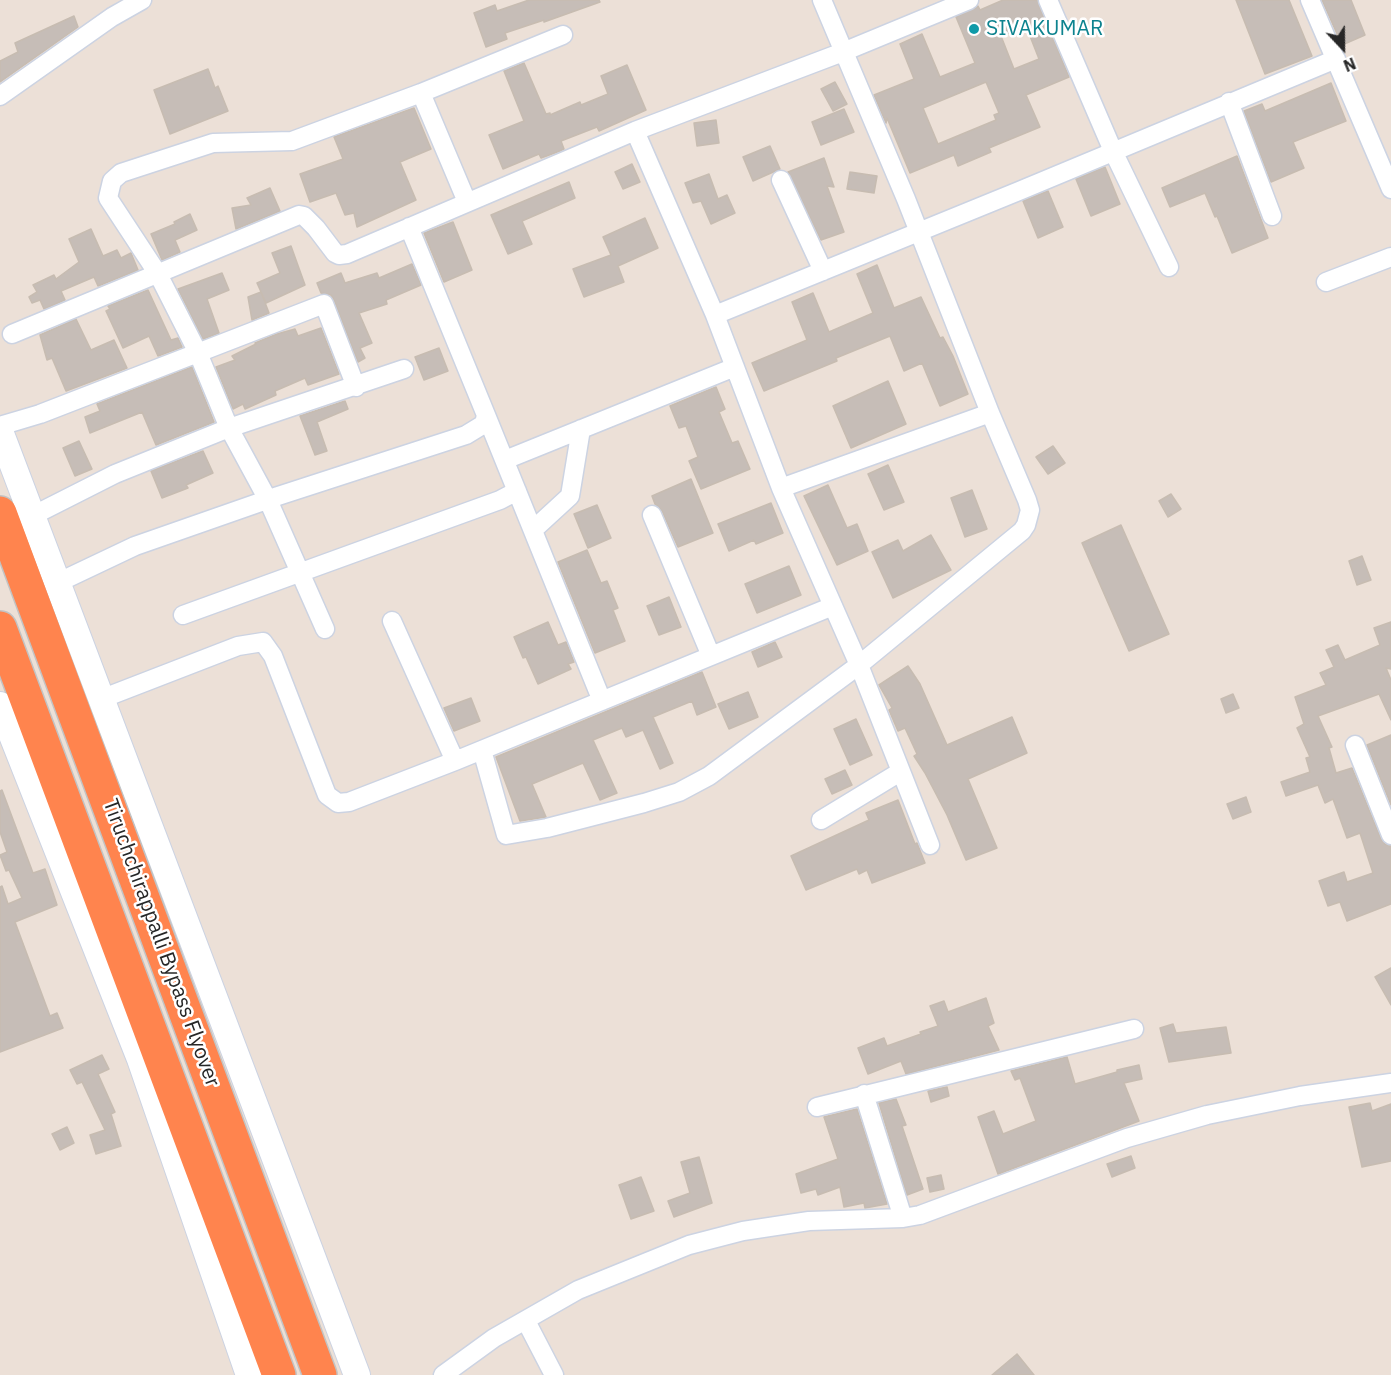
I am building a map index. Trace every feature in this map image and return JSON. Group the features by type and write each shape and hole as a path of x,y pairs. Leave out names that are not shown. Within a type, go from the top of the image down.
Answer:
{"highway":[{"name":"Tiruchchirappalli Bypass Flyover","path":"16,514 320,1375"},
{"name":"Tiruchchirappalli Bypass Flyover","path":"0,628 279,1375"}],"street":[{"path":"0,96 112,18 142,0"},
{"path":"482,750 506,835 547,828 679,792 709,776 859,665 1022,531 1026,525 1030,510 1027,500 822,0"},
{"path":"12,334 299,215 304,216 316,228 335,253 347,254 635,131 843,52 969,0"},
{"path":"1048,0 1113,151 1169,267"},
{"path":"1310,0 1391,189"},
{"path":"325,629 268,500 229,428 198,353 159,274 108,198 112,181 121,173 213,143 292,141 421,93 564,35"},
{"path":"715,315 1336,59"},
{"path":"421,93 467,202"},
{"path":"1229,102 1272,216"},
{"path":"635,131 715,315 781,488 859,665 930,845"},
{"path":"781,180 823,271"},
{"path":"409,227 602,701"},
{"path":"1326,282 1391,257"},
{"path":"0,426 40,414 324,304 356,387"},
{"path":"505,460 735,367"},
{"path":"16,514 229,428 405,369"},
{"path":"781,488 990,413"},
{"path":"57,583 135,546 466,435 484,424 486,415"},
{"path":"533,530 570,496 581,429"},
{"path":"0,431 16,514 57,583 357,1375"},
{"path":"183,615 500,500 517,491"},
{"path":"652,514 711,656"},
{"path":"101,699 238,646 263,642 273,656 327,795 338,803 349,802 833,606"},
{"path":"392,621 454,761"},
{"path":"0,705 140,1059 249,1375"},
{"path":"1355,745 1391,835"},
{"path":"821,820 900,772"},
{"path":"817,1107 1134,1029"},
{"path":"442,1375 494,1338 578,1290 689,1245 743,1231 809,1221 903,1218 920,1215 1127,1138 1207,1114 1300,1096 1391,1083"},
{"path":"864,1094 903,1218"},
{"path":"526,1321 554,1375"}],"building":[{"path":"529,0 599,0 600,2 505,33 507,39 486,47 474,13 495,5 497,11"},
{"path":"1003,0 1037,0 1069,77 1026,95 1040,127 989,148 991,152 958,166 954,155 910,173 887,118 886,123 874,95 914,79 900,44 922,34 940,77 975,63 956,17 978,6 980,10","holes":["1026,26 1039,59 1014,69 1001,36","986,82 999,113 994,115 996,120 938,144 923,108"]},
{"path":"1236,0 1289,0 1312,56 1265,74"},
{"path":"1322,0 1351,0 1365,35 1342,45"},
{"path":"74,16 78,27 0,82 0,61 18,52 15,43"},
{"path":"524,63 546,114 550,113 550,115 580,102 581,105 608,94 601,76 627,65 646,110 599,131 597,127 561,141 564,149 560,151 541,158 539,154 503,169 489,135 524,121 504,71"},
{"path":"208,69 215,88 218,86 228,111 170,134 154,90"},
{"path":"835,82 847,104 833,111 821,89"},
{"path":"1331,83 1346,121 1293,142 1304,168 1271,182 1244,111 1262,104 1265,111"},
{"path":"414,108 431,149 400,162 416,200 357,227 354,213 345,215 336,193 310,202 300,174 343,159 334,137"},
{"path":"844,109 854,132 821,145 812,122"},
{"path":"716,120 719,143 697,146 694,123"},
{"path":"770,146 780,169 753,181 743,157"},
{"path":"1237,156 1268,238 1232,253 1205,193 1170,207 1162,188"},
{"path":"824,158 834,187 827,186 844,232 821,240 788,172"},
{"path":"632,164 640,182 623,189 615,172"},
{"path":"1105,167 1120,204 1091,216 1076,179"},
{"path":"850,172 877,176 874,193 847,189"},
{"path":"709,174 718,199 727,195 735,213 711,224 701,201 693,203 685,183"},
{"path":"569,182 575,198 522,221 532,244 508,254 491,215"},
{"path":"270,188 280,211 236,229 232,208 251,205 247,198"},
{"path":"1048,191 1063,227 1038,238 1023,201"},
{"path":"190,214 197,230 175,240 180,252 162,260 151,234 175,224 174,222"},
{"path":"645,218 658,248 618,266 624,282 584,297 573,269 611,255 603,237"},
{"path":"453,222 472,270 444,282 424,233"},
{"path":"91,229 103,256 117,250 121,258 131,253 138,270 98,286 94,277 61,291 65,300 44,309 40,300 32,303 29,297 37,292 33,285 54,275 56,279 79,262 69,239"},
{"path":"291,246 305,285 266,303 257,283 280,273 272,253"},
{"path":"412,264 421,285 386,300 387,304 359,313 372,343 360,348 365,358 358,362 334,300 331,295 321,293 317,283 341,273 345,283 377,273 379,278"},
{"path":"877,265 894,308 921,297 940,338 943,337 953,356 968,394 940,406 922,363 904,371 890,336 764,391 752,363 807,340 792,302 813,293 829,332 873,313 857,274"},
{"path":"222,273 229,290 207,299 219,333 203,339 178,289"},
{"path":"148,290 171,340 178,338 182,347 158,356 149,336 123,348 106,311 110,309 108,306"},
{"path":"261,292 269,313 252,320 248,297"},
{"path":"76,319 91,350 114,340 127,368 66,391 52,358 47,360 40,335"},
{"path":"321,328 339,374 308,385 305,378 275,391 276,395 245,409 243,404 233,409 216,367 235,360 232,356 277,334 295,329 298,336"},
{"path":"439,348 448,371 424,380 415,357"},
{"path":"192,367 214,422 156,445 142,412 90,433 85,417 100,411 97,404"},
{"path":"888,381 906,424 851,448 833,406"},
{"path":"716,387 725,409 719,412 732,443 738,441 750,469 701,489 689,461 698,457 686,426 679,428 670,406"},
{"path":"345,401 348,409 317,422 327,451 315,455 300,416"},
{"path":"79,441 92,469 75,476 63,448"},
{"path":"1053,446 1065,463 1048,474 1036,457"},
{"path":"203,451 213,473 186,485 188,488 162,498 151,471"},
{"path":"888,465 904,502 884,510 868,474"},
{"path":"691,479 713,533 678,547 662,511 655,504 652,496"},
{"path":"828,485 847,528 857,524 868,551 837,565 804,496"},
{"path":"972,490 987,529 965,537 951,498"},
{"path":"1171,494 1181,509 1168,517 1159,501"},
{"path":"771,503 783,533 756,544 754,540 729,551 718,524"},
{"path":"597,505 611,538 588,548 574,514"},
{"path":"1121,525 1169,634 1129,651 1082,543"},
{"path":"931,535 951,570 893,598 872,552 898,540 903,551"},
{"path":"587,550 601,583 607,581 618,608 613,610 625,641 595,653 558,562"},
{"path":"1362,556 1371,580 1357,585 1349,561"},
{"path":"789,566 801,595 757,613 745,584"},
{"path":"669,597 681,627 659,635 647,606"},
{"path":"548,622 558,645 566,642 574,662 568,664 571,669 538,684 514,637"},
{"path":"1391,622 1391,669 1386,668 1391,680 1391,720 1379,694 1318,716 1332,747 1329,748 1336,773 1352,768 1381,839 1385,844 1391,846 1391,904 1347,921 1340,902 1328,906 1319,881 1344,872 1347,882 1373,873 1360,833 1347,838 1333,799 1325,803 1318,785 1286,796 1281,782 1310,772 1306,758 1310,757 1297,728 1304,724 1295,697 1326,685 1320,673 1334,667 1326,650 1338,645 1345,660 1380,645 1374,628"},
{"path":"775,642 782,657 758,667 752,652"},
{"path":"908,666 920,684 947,745 1012,717 1027,753 968,779 997,848 966,860 947,815 914,756 917,754 905,728 898,731 889,710 892,708 879,685"},
{"path":"702,672 716,707 697,715 692,701 653,717 673,763 660,769 643,730 626,737 622,728 593,740 617,793 600,800 583,763 532,784 546,817 520,821 496,757"},
{"path":"748,692 758,717 729,729 718,704"},
{"path":"1233,694 1239,708 1226,713 1221,699"},
{"path":"471,698 480,721 454,731 444,708"},
{"path":"856,719 872,755 850,765 834,729"},
{"path":"1391,735 1391,805 1367,745"},
{"path":"845,770 852,785 832,794 825,779"},
{"path":"2,790 33,873 45,869 57,905 15,922 50,1016 57,1013 63,1028 0,1052 0,887 2,886 8,904 22,898 9,870 6,871 0,855 7,852 0,832 0,791"},
{"path":"1246,797 1251,812 1233,819 1227,804"},
{"path":"898,800 925,863 872,883 867,870 859,874 857,869 806,890 791,856 869,820 866,813"},
{"path":"1391,968 1391,1005 1375,977"},
{"path":"986,998 994,1023 988,1026 999,1050 906,1074 901,1061 868,1074 858,1048 884,1038 887,1046 938,1026 930,1006 944,1001 948,1012"},
{"path":"1173,1024 1176,1033 1226,1027 1231,1053 1169,1062 1160,1028"},
{"path":"102,1055 109,1069 98,1074 115,1112 111,1114 121,1146 96,1154 90,1135 105,1130 82,1082 77,1084 70,1070"},
{"path":"1067,1057 1075,1084 1139,1065 1142,1079 1124,1083 1139,1121 998,1174 978,1117 994,1111 1003,1134 1036,1121 1020,1078 1015,1080 1011,1071"},
{"path":"947,1087 949,1096 931,1102 928,1091"},
{"path":"896,1099 906,1125 902,1126 923,1189 907,1195 879,1103"},
{"path":"1370,1103 1372,1111 1391,1104 1391,1161 1362,1167 1349,1107"},
{"path":"857,1109 887,1204 865,1208 864,1203 844,1207 840,1187 818,1195 816,1189 801,1193 796,1174 838,1159 824,1117"},
{"path":"67,1127 74,1143 60,1150 52,1134"},
{"path":"1131,1156 1135,1168 1112,1177 1107,1164"},
{"path":"699,1157 712,1203 674,1217 668,1201 690,1193 681,1162"},
{"path":"941,1175 944,1189 930,1192 927,1178"},
{"path":"641,1177 654,1211 631,1219 619,1185"},
{"path":"1017,1354 1034,1375 992,1375"}],"place":[{"name":"SIVAKUMAR","path":"974,29"}]}
